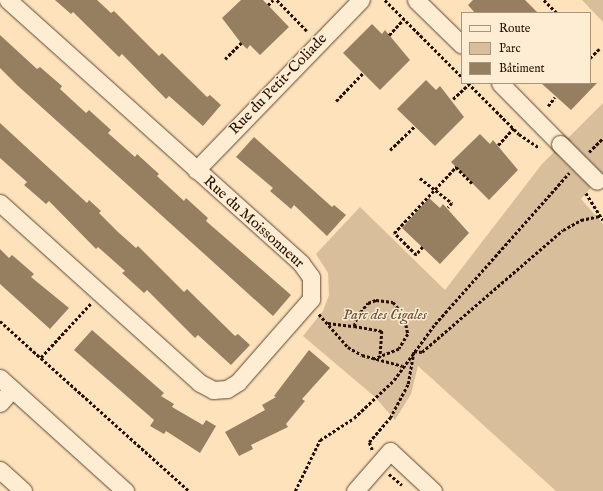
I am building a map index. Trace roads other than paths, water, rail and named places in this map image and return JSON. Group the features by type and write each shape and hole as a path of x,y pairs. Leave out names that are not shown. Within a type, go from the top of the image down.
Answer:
{"street":[{"name":"Rue du Moissonneur","path":"0,203 200,383 220,391 238,382 305,308 311,299 312,285 301,263 8,0"},
{"name":"Rue du Petit-Coliade","path":"196,170 265,95 361,0"},
{"path":"416,0 461,44"},
{"path":"501,84 553,148 595,186"},
{"path":"0,403 6,383 125,491"},
{"path":"355,491 378,460 390,452 433,491"},
{"path":"0,470 23,491"}],"park label":[{"name":"Parc des Cigales","path":"385,315"}]}
